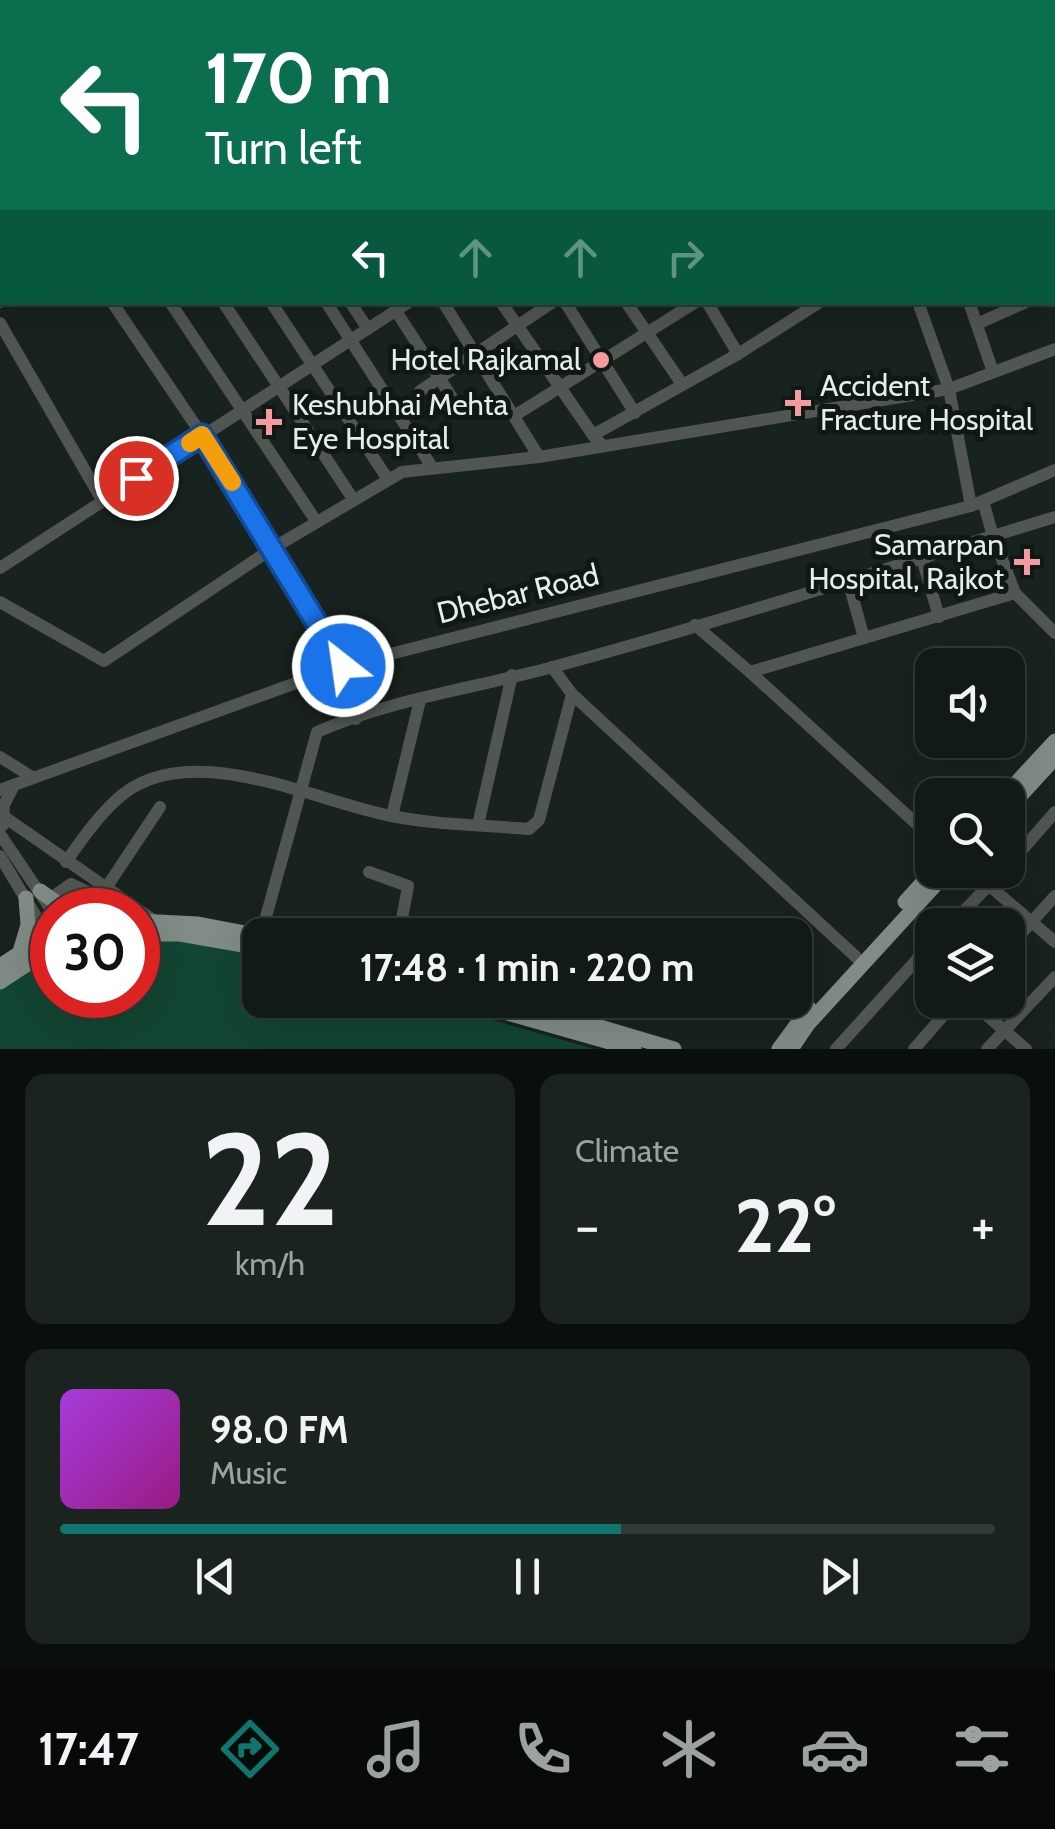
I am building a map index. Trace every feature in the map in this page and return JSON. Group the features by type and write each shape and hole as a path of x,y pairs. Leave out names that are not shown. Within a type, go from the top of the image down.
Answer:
{"main road":[{"path":"1020,778 1055,741"},
{"path":"1025,791 1055,758"},
{"path":"779,1049 790,1030 918,888"},
{"path":"790,1049 808,1024 933,888"},
{"path":"20,952 30,921"},
{"path":"160,923 242,939"},
{"path":"160,934 242,940"},
{"path":"0,966 30,948"},
{"path":"0,982 30,957"},
{"path":"525,1018 634,1049"},
{"path":"570,1018 674,1049"}],"street":[{"path":"114,305 202,435 343,666 356,720"},
{"path":"172,305 316,522"},
{"path":"226,305 353,499"},
{"path":"273,305 387,478"},
{"path":"328,305 432,467"},
{"path":"352,305 368,329"},
{"path":"446,305 539,457"},
{"path":"503,305 597,439"},
{"path":"420,390 549,305"},
{"path":"567,305 635,412"},
{"path":"628,305 682,384"},
{"path":"514,416 691,305"},
{"path":"708,305 738,354"},
{"path":"597,439 635,412 815,305"},
{"path":"919,305 950,389 977,504 1015,594 1055,633"},
{"path":"970,305 993,372"},
{"path":"977,324 1019,305"},
{"path":"0,568 368,329 389,309 460,410"},
{"path":"0,323 102,500"},
{"path":"0,602 104,661 273,548 387,478 432,467 539,457 597,439 950,389 1055,348"},
{"name":"Dhebar Road","path":"7,788 343,666 977,504 1055,470"},
{"path":"266,918 317,732 420,700 849,584 1055,517"},
{"path":"922,558 939,617"},
{"path":"849,584 864,638"},
{"path":"750,672 1015,594"},
{"path":"695,625 915,822"},
{"path":"552,667 572,694 856,957"},
{"path":"478,825 512,675"},
{"path":"66,862 114,801 157,778 202,771 392,816 535,826 572,694"},
{"path":"392,816 420,700"},
{"path":"0,757 32,777"},
{"path":"7,788 2,837 34,888"},
{"path":"3,816 106,888 160,807"},
{"path":"1025,846 1055,812"},
{"path":"0,856 31,888"},
{"path":"369,872 408,886 402,918"},
{"path":"967,908 987,888"},
{"path":"995,888 1055,942"},
{"path":"1025,930 1055,896"},
{"path":"836,1049 915,961"},
{"path":"987,1049 1055,977"},
{"path":"914,1049 941,1018"},
{"path":"990,1018 1026,1049"}],"green space":[{"path":"160,936 242,951 242,1018 485,1018 594,1049 0,1049 0,988 30,968 30,1018 160,1018"}],"slow traffic":[{"path":"190,443 202,435 232,482"}],"place":[{"name":"Hotel Rajkamal","path":"601,360"},
{"name":"Accident Fracture Hospital","path":"798,403"},
{"name":"Keshubhai Mehta Eye Hospital","path":"269,422"},
{"name":"Samarpan Hospital, Rajkot","path":"1027,562"}],"route":[{"path":"136,478 202,435 343,666"}]}
